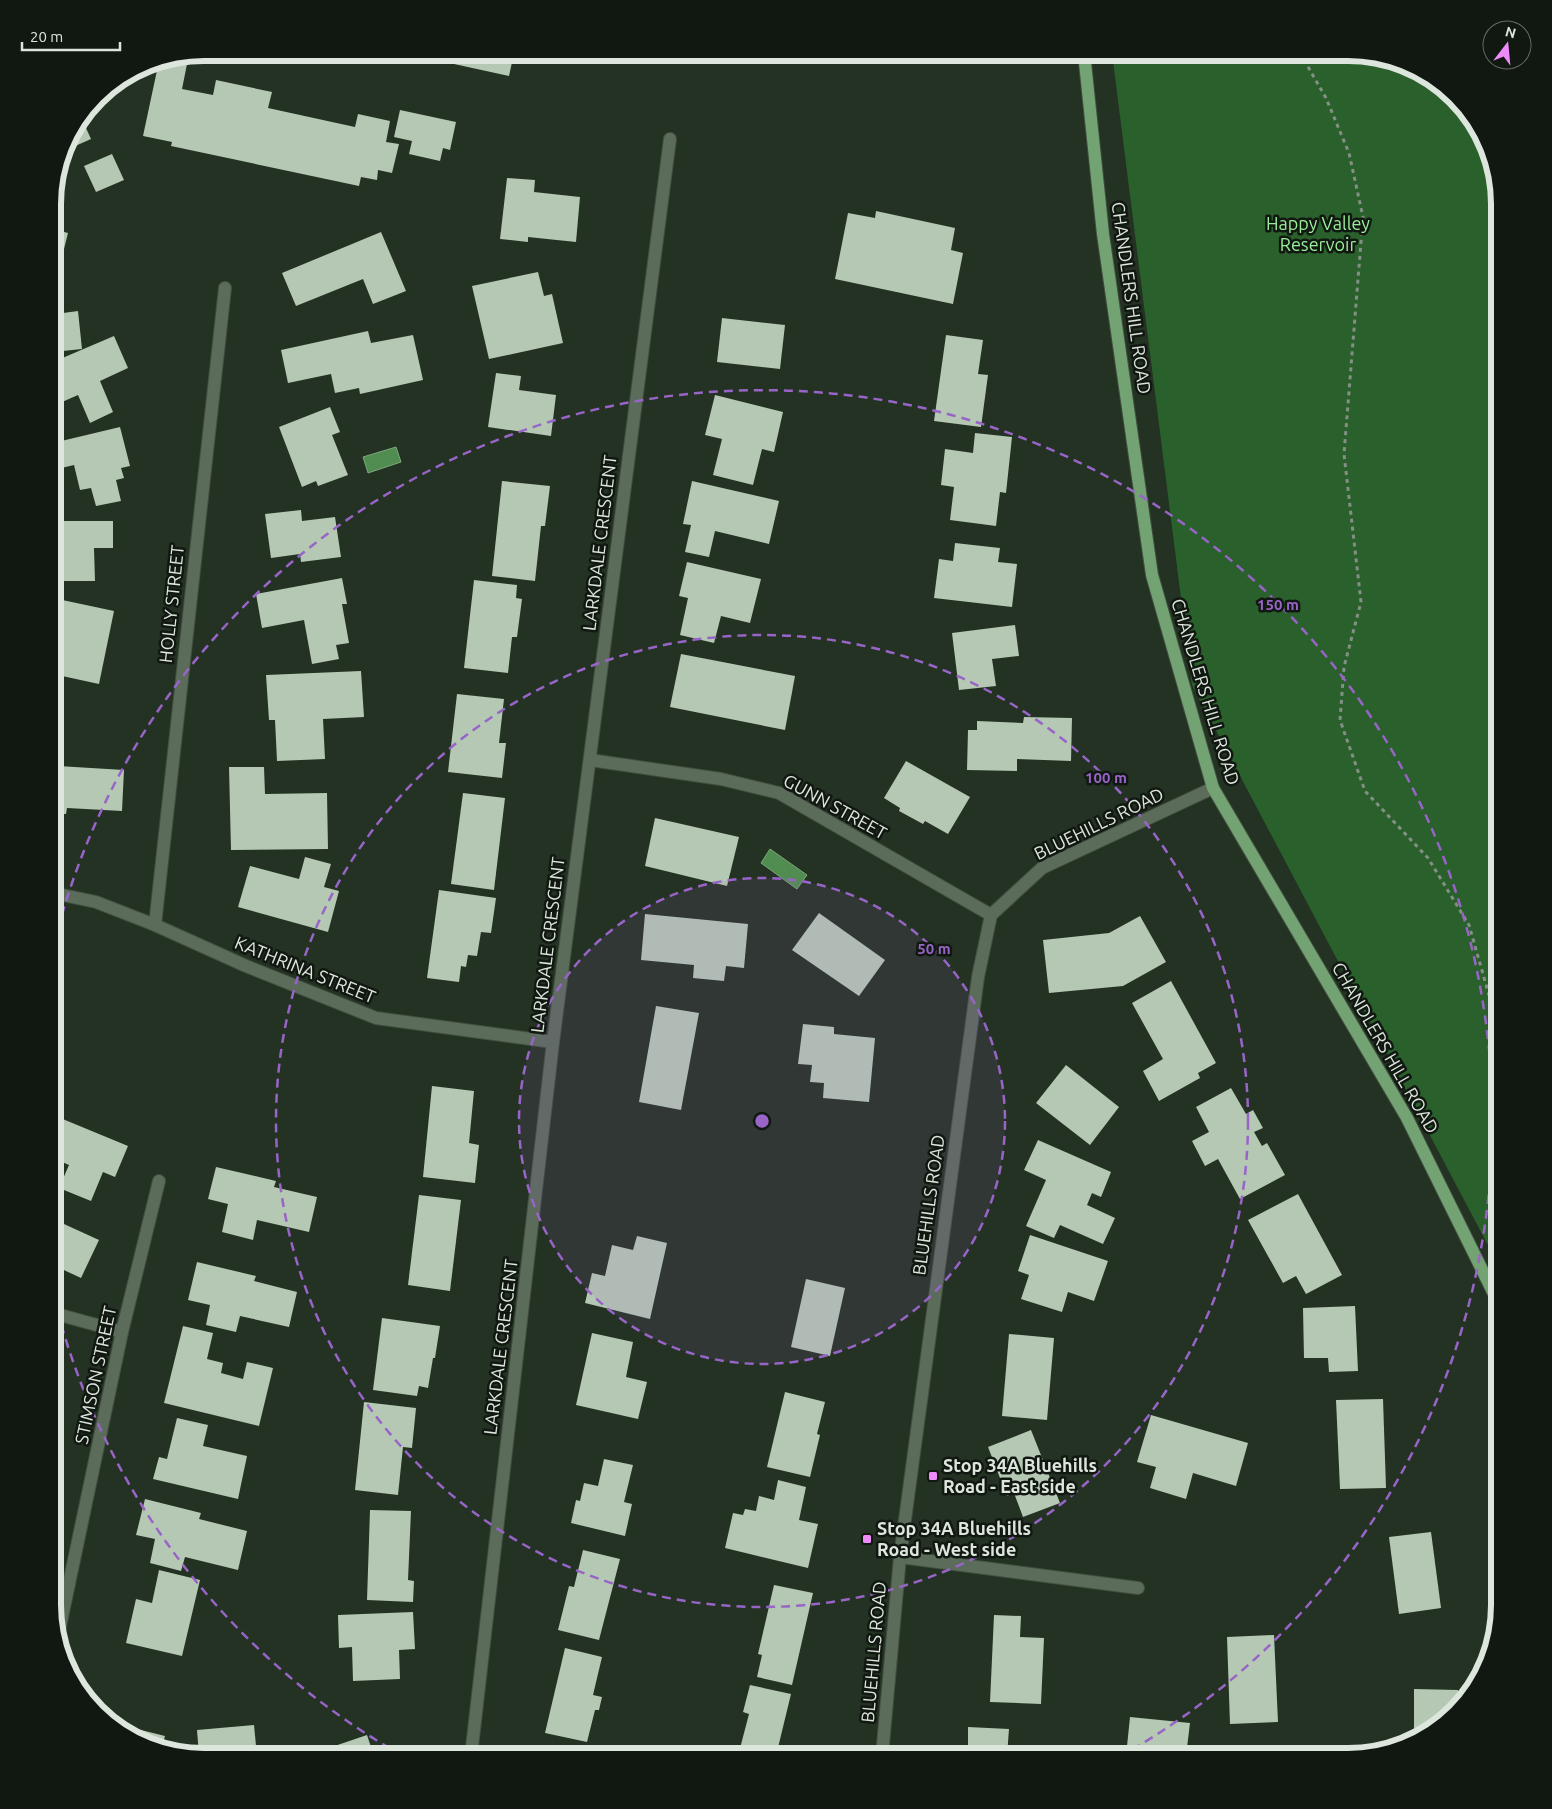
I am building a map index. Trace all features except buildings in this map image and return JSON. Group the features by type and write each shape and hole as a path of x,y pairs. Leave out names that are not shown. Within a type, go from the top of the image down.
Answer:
{"main road":[{"name":"CHANDLERS HILL ROAD","path":"1085,62 1103,234 1152,575 1213,788 1407,1118 1491,1286"}],"street":[{"name":"LARKDALE CRESCENT","path":"473,1748 553,1042 670,139"},
{"name":"HOLLY STREET","path":"155,925 225,288"},
{"name":"GUNN STREET","path":"590,760 721,779 779,793 991,915"},
{"name":"BLUEHILLS ROAD","path":"883,1748 900,1557 978,977 991,915 1042,868 1213,788"},
{"name":"KATHRINA STREET","path":"62,895 96,902 155,925 246,966 376,1018 553,1042"},
{"name":"STIMSON STREET","path":"62,1616 122,1332 159,1181"},
{"path":"61,1315 122,1332"},
{"path":"900,1557 1138,1588"}],"path":[{"path":"1305,62 1326,98 1349,153 1362,217 1344,454 1361,602 1344,667 1340,720 1365,790 1428,858 1469,925 1491,1000"}],"green space":[{"name":"Happy Valley Reservoir","path":"1113,62 1357,62 1385,66 1419,80 1449,103 1467,125 1476,141 1483,158 1490,186 1491,1251 1192,685"}],"shaded area":[{"path":"396,447 401,462 368,473 363,457"},
{"path":"770,849 807,875 797,889 761,863"}],"place":[{"name":"Stop 34A Bluehills Road - East side","path":"933,1476"},
{"name":"Stop 34A Bluehills Road - West side","path":"867,1539"}]}
